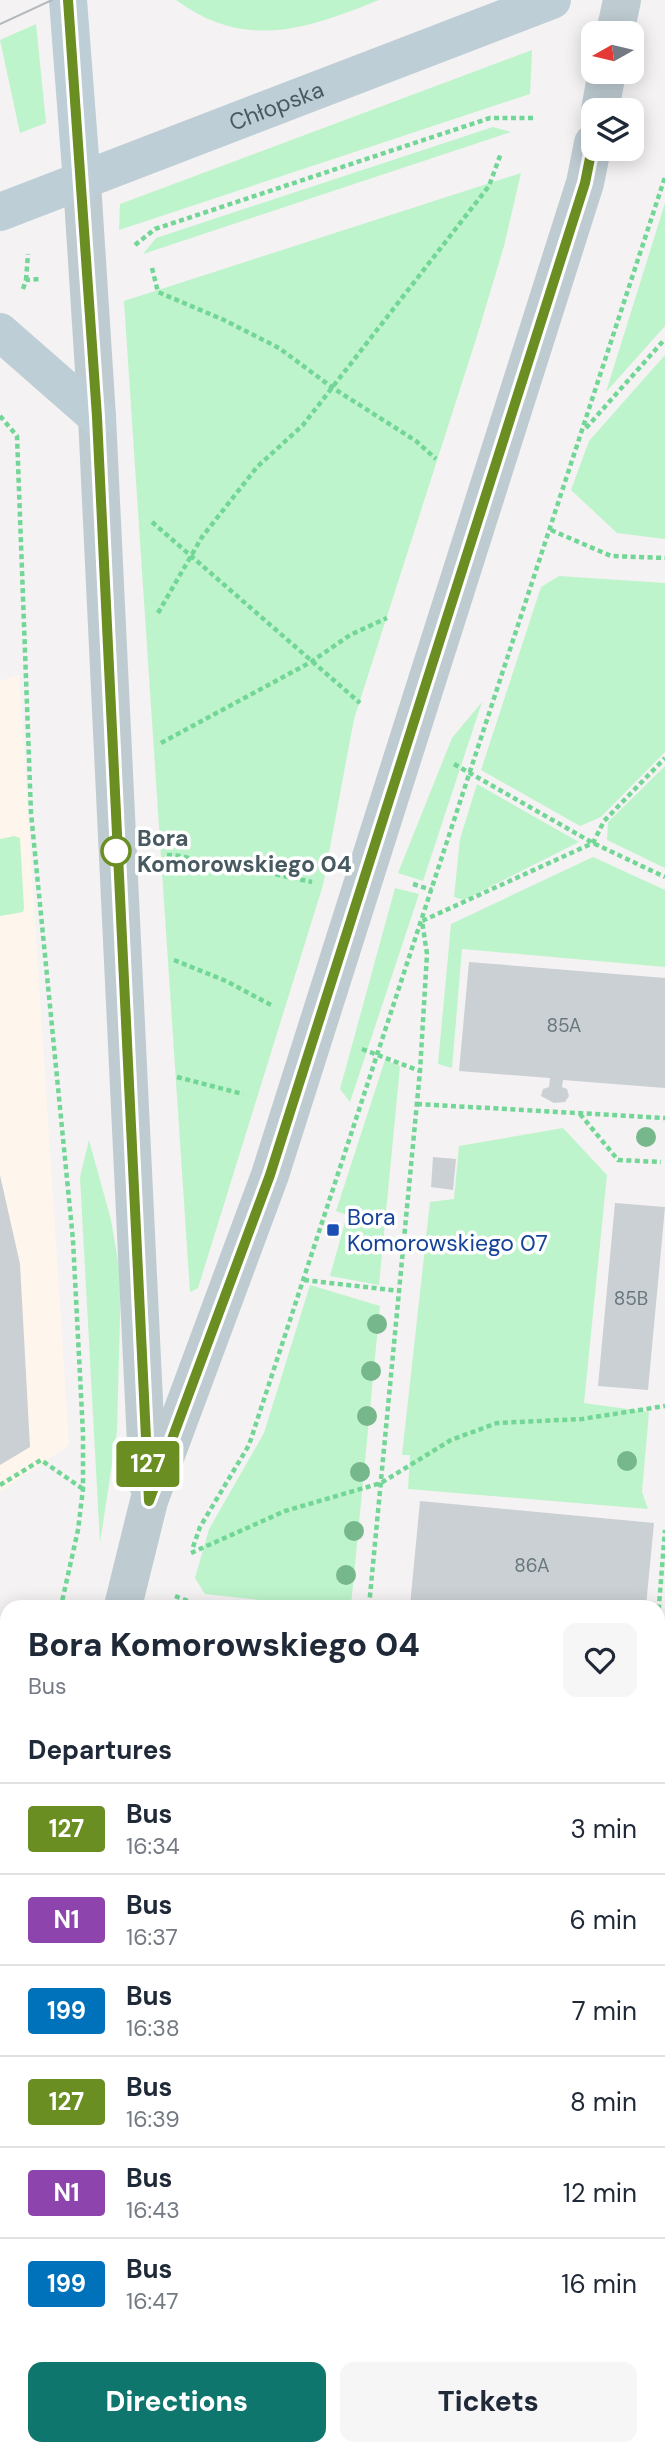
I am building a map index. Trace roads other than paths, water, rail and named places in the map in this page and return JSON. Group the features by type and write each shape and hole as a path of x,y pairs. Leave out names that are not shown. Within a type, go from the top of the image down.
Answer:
{"main road":[{"path":"68,0 82,183"},
{"name":"Chłopska","path":"0,212 82,183 552,0"},
{"path":"9,316 97,417"}],"street":[{"path":"618,21 622,0"},
{"path":"124,1600 149,1501 270,1175 585,183 589,161"},
{"path":"82,183 97,417 149,1501"}],"tram line":[{"path":"0,24 52,0"}],"place":[{"name":"Bora Komorowskiego 04","path":"116,851"},
{"name":"Bora Komorowskiego 07","path":"333,1230"}]}
